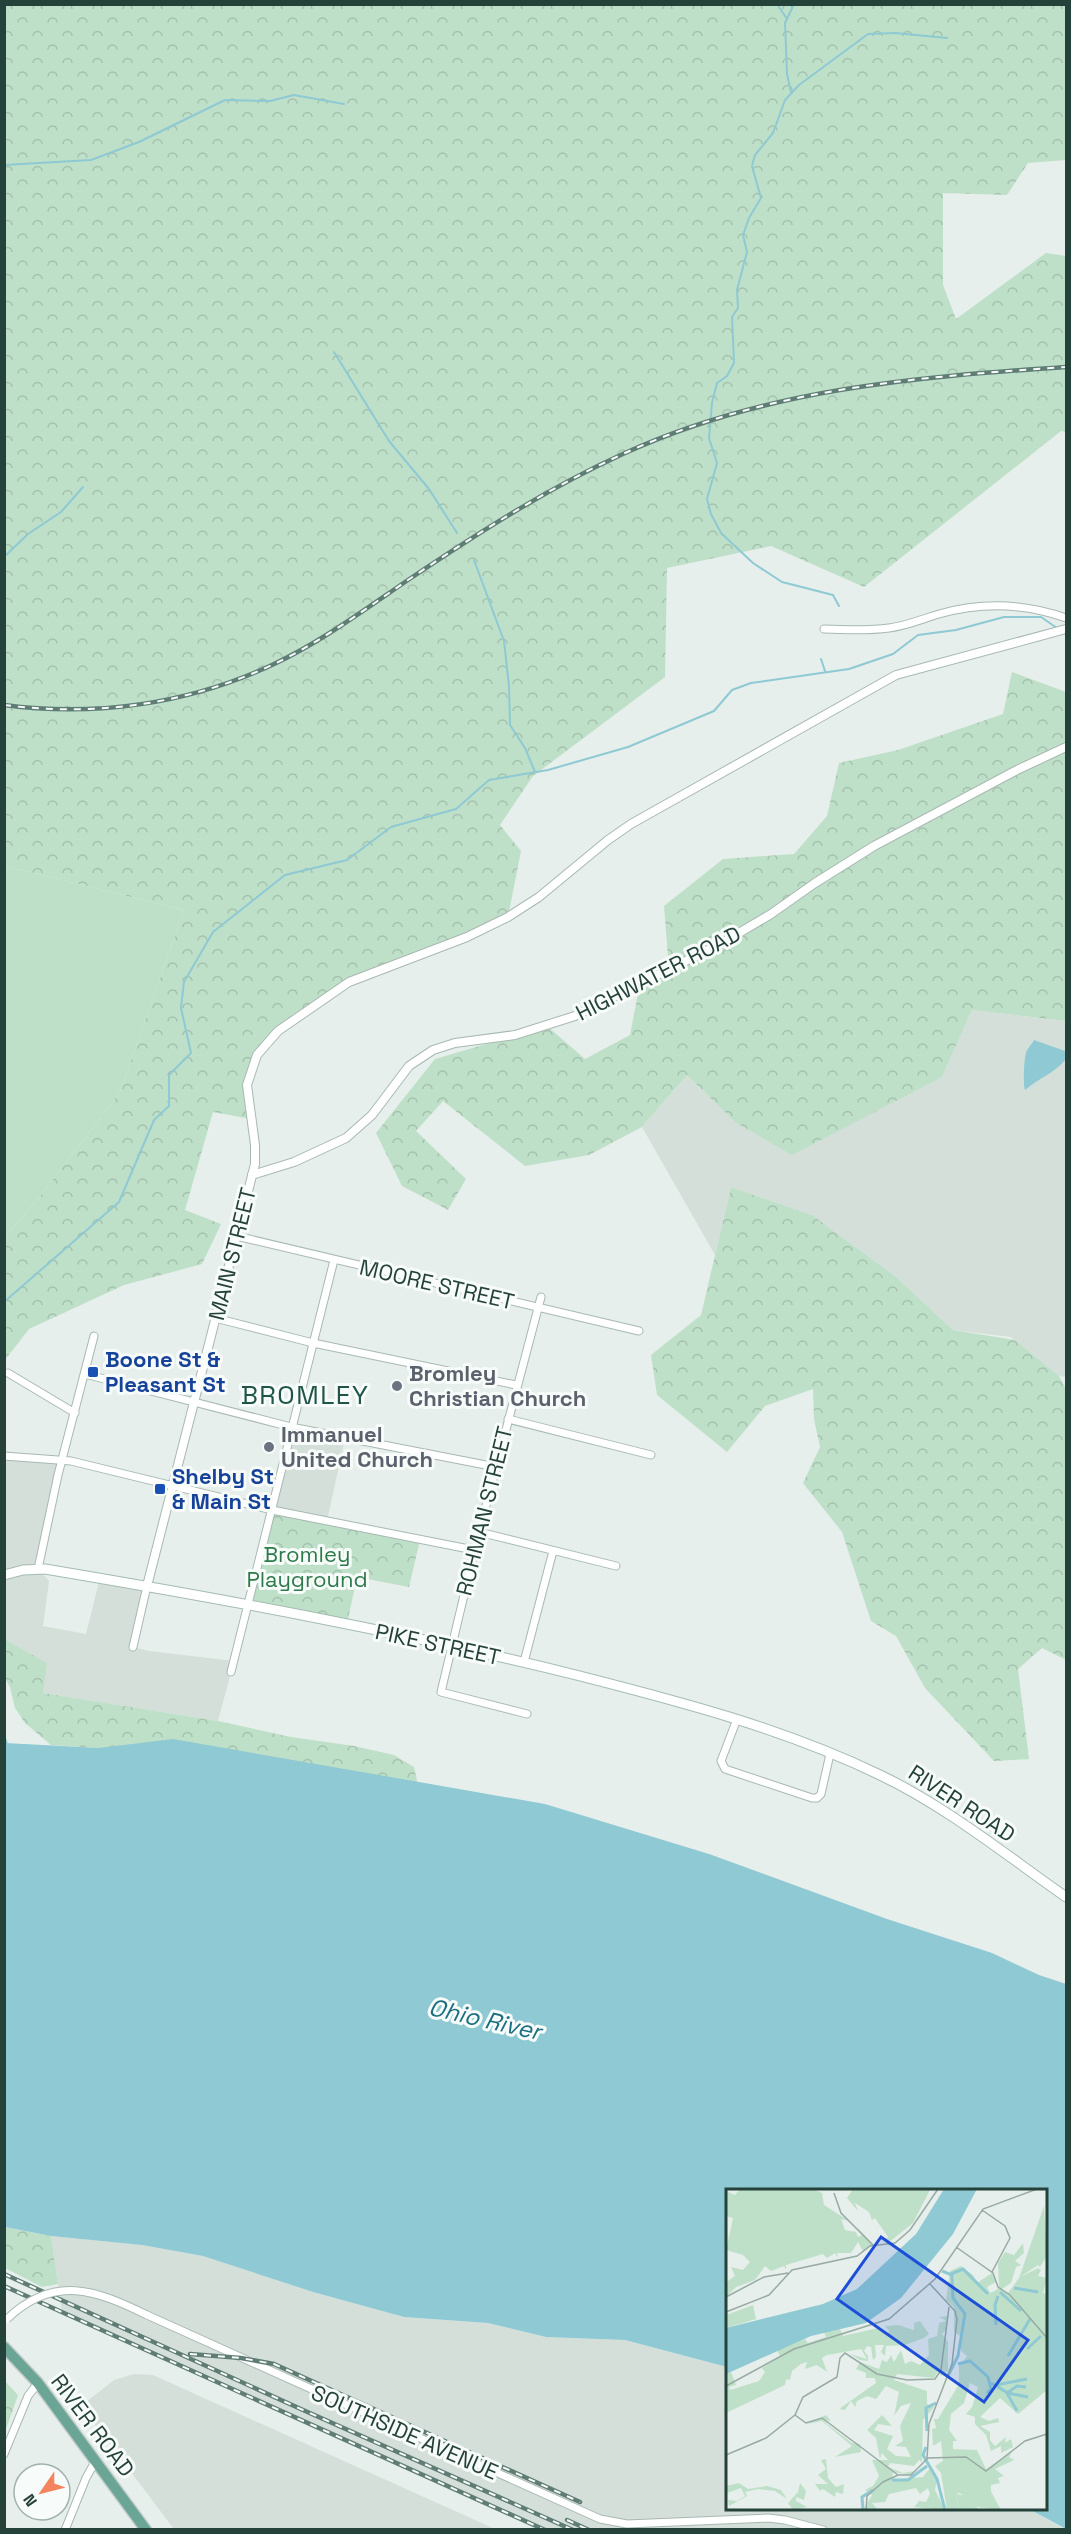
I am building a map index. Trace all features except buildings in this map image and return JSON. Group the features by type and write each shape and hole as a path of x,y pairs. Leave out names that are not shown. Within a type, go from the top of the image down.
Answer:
{"main road":[{"name":"PIKE STREET","path":"4,1575 38,1569 147,1586 450,1645 524,1662 737,1719 830,1754"},
{"name":"RIVER ROAD","path":"830,1754 880,1775 927,1800 1066,1897"},
{"name":"RIVER ROAD","path":"4,2347 38,2384 146,2529"}],"street":[{"path":"824,629 869,631 891,628 979,606 1031,608 1066,618"},
{"name":"MAIN STREET","path":"133,1647 252,1175 255,1154 247,1085 250,1071 264,1045 278,1031 349,982 467,937 508,917 539,897 631,824 896,675 1066,629"},
{"name":"HIGHWATER ROAD","path":"252,1175 303,1158 346,1138 372,1115 409,1066 433,1050 455,1043 515,1035 575,1016 730,939 874,846 1017,770 1066,747"},
{"name":"MOORE STREET","path":"236,1236 639,1331"},
{"path":"231,1671 334,1260"},
{"name":"ROHMAN STREET","path":"526,1714 441,1692 450,1645 474,1550 541,1297"},
{"path":"215,1318 313,1343 516,1385"},
{"path":"38,1569 94,1336"},
{"path":"8,1373 75,1413"},
{"path":"85,1374 291,1428 496,1467"},
{"path":"508,1419 651,1455"},
{"path":"4,1456 63,1460 272,1510 474,1550"},
{"path":"479,1532 616,1566"},
{"path":"524,1662 553,1551"},
{"path":"737,1719 721,1761 725,1768 801,1795 817,1798 821,1794 830,1754"},
{"name":"SOUTHSIDE AVENUE","path":"6,2320 20,2308 40,2297 72,2290 108,2296 600,2519 634,2524 768,2518 823,2529"},
{"path":"4,2454 28,2396 38,2384"},
{"path":"65,2529 96,2460"}],"shaded area":[{"path":"972,1010 1066,1021 1066,1377 1059,1376 1011,1337 953,1330 895,1276 812,1215 731,1187 715,1255 642,1127 687,1075 735,1122 942,1077"},
{"path":"291,1427 345,1438 327,1521 272,1510"},
{"path":"4,1456 63,1460 38,1569 49,1581 43,1626 86,1634 100,1578 147,1586 133,1647 234,1661 218,1721 42,1693 5,1639"},
{"path":"51,2236 142,2245 203,2256 313,2292 404,2317 488,2323 546,2337 625,2340 726,2367 726,2510 1031,2510 1064,2529 545,2529 62,2312"},
{"path":"134,2374 153,2375 495,2529 174,2529 81,2406 114,2380"}],"green space":[{"path":"5,5 1066,5 1066,160 1028,163 1007,195 943,193 943,285 956,319 1046,253 1066,256 1066,432 1061,431 864,587 771,546 667,568 665,677 533,776 500,825 521,851 508,917 349,982 278,1031 257,1055 247,1085 251,1119 213,1112 185,1210 221,1224 202,1264 124,1285 29,1329 5,1360 5,1237 37,1200 120,1092 184,910 5,866"},
{"path":"1012,672 1066,692 1066,1021 972,1010 942,1077 792,1155 735,1122 687,1075 642,1127 589,1155 525,1166 443,1101 416,1131 466,1179 448,1210 402,1186 376,1133 435,1059 547,1026 585,1059 630,1035 640,983 669,969 664,906 723,859 794,854 827,816 839,763 898,750 1003,714"},
{"path":"5,866 184,910 120,1092 37,1200 5,1237"},
{"path":"731,1187 812,1215 895,1276 953,1330 1015,1340 1059,1376 1066,1389 1066,1660 1042,1648 1018,1669 1029,1759 994,1761 925,1688 896,1636 871,1621 842,1532 803,1483 820,1447 814,1419 813,1389 765,1406 727,1452 657,1395 651,1355 701,1315"},
{"name":"Bromley Playground","path":"272,1510 420,1540 409,1587 357,1577 347,1624 247,1604"},
{"path":"4,1639 47,1663 43,1693 218,1721 291,1737 354,1746 394,1755 414,1767 419,1790 99,1748 51,1745 25,1723 15,1708 10,1687 5,1678"},
{"path":"4,2227 51,2236 58,2284 42,2287 5,2268"},
{"path":"5,2381 18,2395 5,2432"}],"water":[{"path":"1034,1040 1065,1051 1066,1059 1025,1090 1025,1056"},
{"name":"Ohio River","path":"173,1739 545,1804 709,1854 887,1919 992,1953 1039,1975 1066,1984 1066,2529 1031,2510 1047,2510 1047,2189 726,2189 726,2367 625,2340 546,2337 488,2323 404,2317 313,2292 203,2256 142,2245 51,2236 5,2227 5,1743 99,1748"}],"waterway":[{"path":"777,4 787,19"},
{"path":"791,92 787,74 785,23 794,4"},
{"path":"839,606 833,595 782,582 753,563 721,533 711,514 707,499 717,463 709,438 712,403 717,383 727,376 734,363 732,317 738,308 737,290 747,252 743,235 749,218 761,198 752,166 755,155 773,133 785,100 799,85 868,34 895,33 947,38"},
{"path":"4,165 91,160 139,142 225,100 270,101 294,95 344,104"},
{"path":"334,352 389,441 429,489 457,533"},
{"path":"4,557 28,534 61,512 83,487"},
{"path":"474,560 504,641 510,725 525,748 535,772"},
{"path":"4,1302 119,1202 154,1120 169,1106 169,1075 191,1053 181,1008 184,982 213,932 285,875 347,860 391,827 456,809 489,780 548,770 628,747 714,711 732,690 751,683 849,669 893,654 918,635 956,630 1004,617 1041,617 1057,628"},
{"path":"821,659 825,671"},
{"path":"4,1735 7,1744"}],"railway":[{"path":"4,705 73,709 141,704 208,689 272,665 325,636 514,512 596,467 678,431 786,400 841,390 953,376 1066,367"},
{"path":"4,2274 573,2530"},
{"path":"4,2286 545,2530"},
{"path":"190,2354 241,2358 274,2364 580,2502"},
{"path":"567,2520 589,2530"}],"place":[{"name":"Boone St & Pleasant St","path":"93,1372"},
{"name":"Bromley Christian Church","path":"397,1386"},
{"name":"Immanuel United Church","path":"269,1447"},
{"name":"Shelby St & Main St","path":"160,1489"}],"district":[{"name":"BROMLEY","path":"305,1395"}]}
